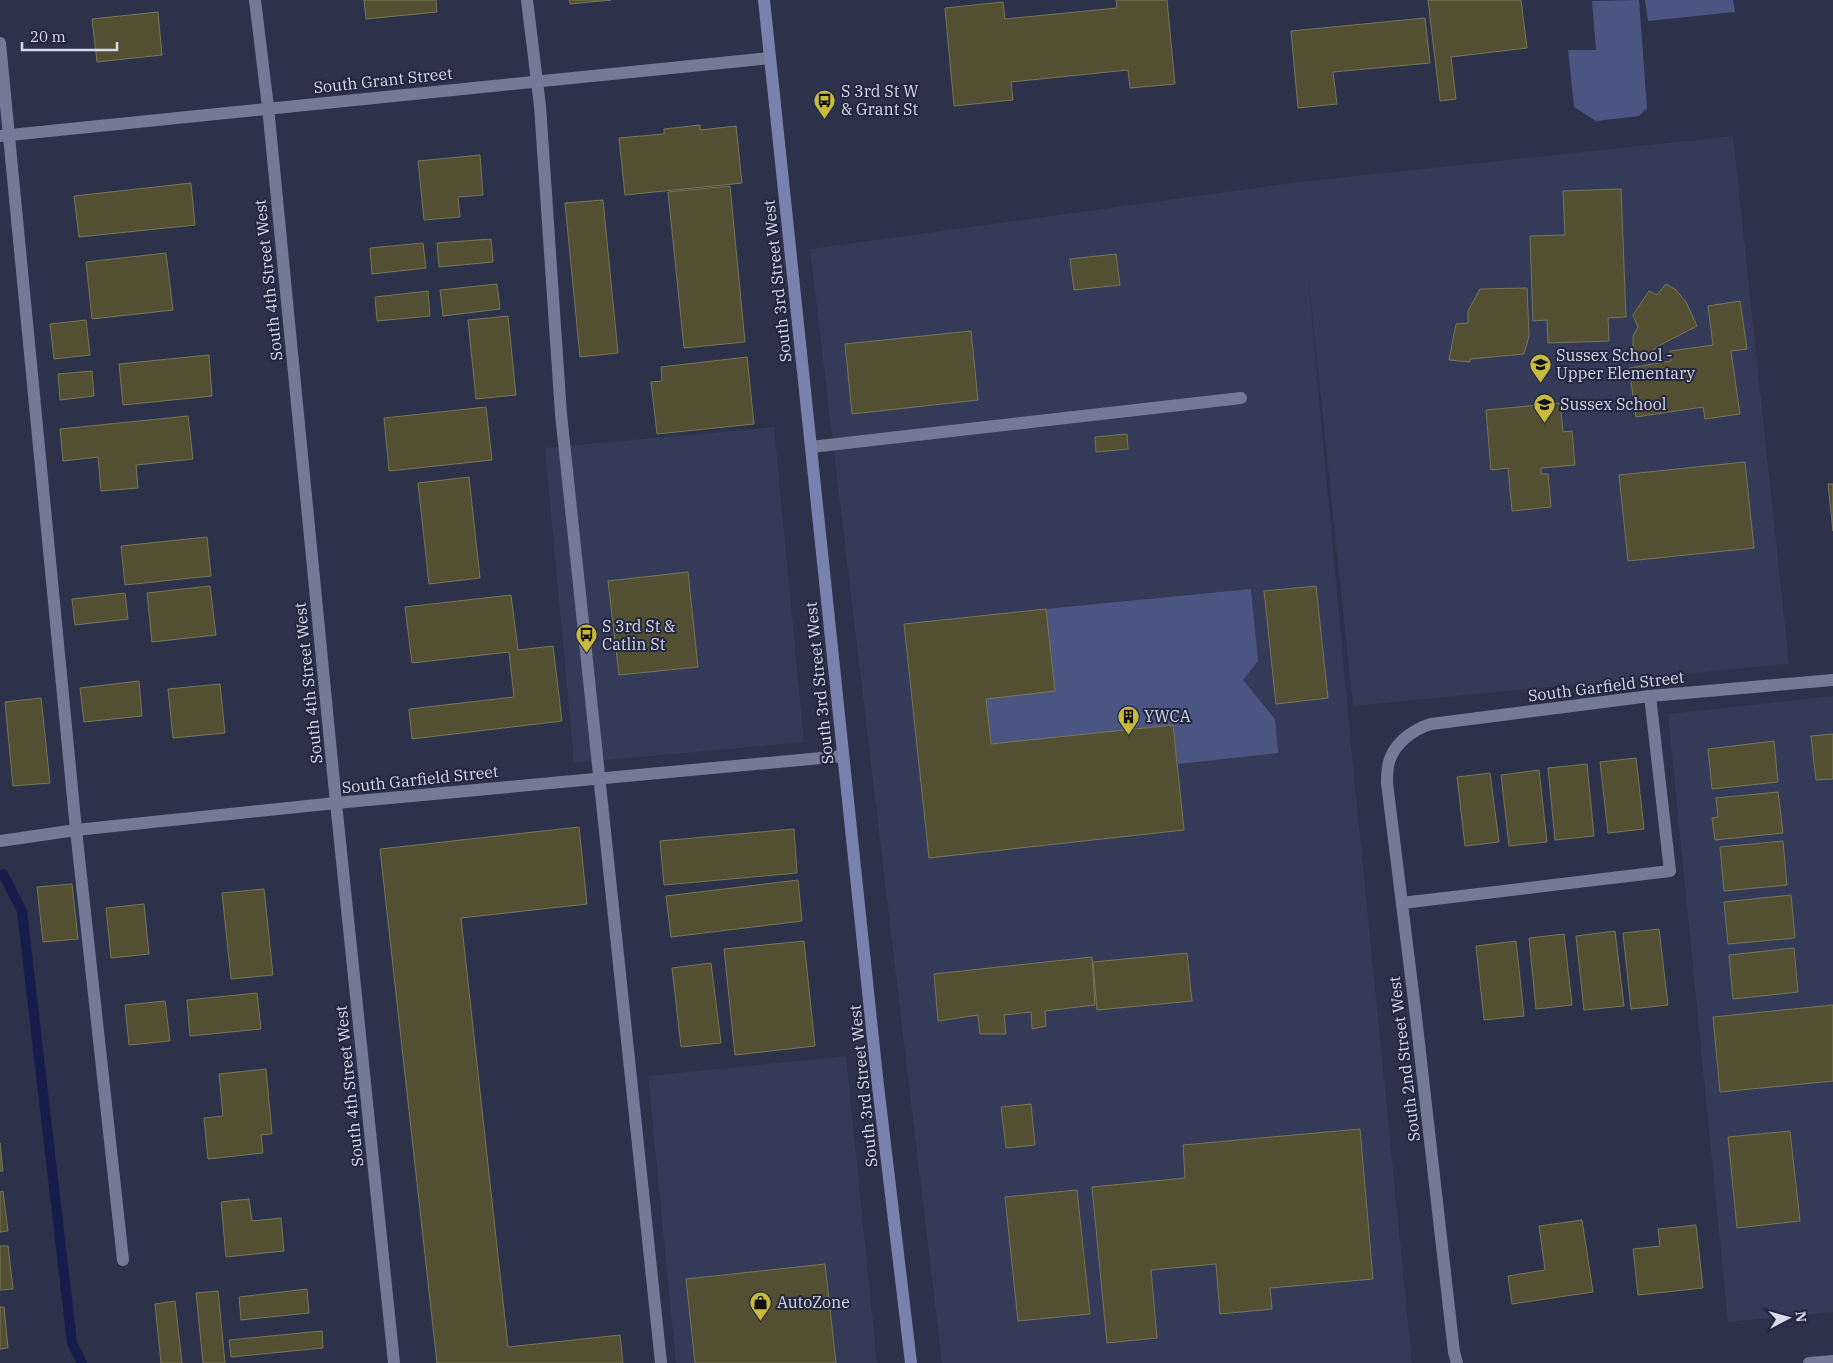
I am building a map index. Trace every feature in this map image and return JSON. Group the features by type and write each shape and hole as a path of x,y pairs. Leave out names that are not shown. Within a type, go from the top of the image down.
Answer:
{"main road":[{"name":"South 3rd Street West","path":"764,0 877,1077 911,1363"}],"street":[{"name":"South 4th Street West","path":"255,0 268,107 336,804 394,1363"},
{"path":"527,0 538,81 561,414 661,1363"},
{"path":"0,43 5,135 76,830 123,1260"},
{"name":"South Grant Street","path":"5,135 268,107 770,58"},
{"path":"811,447 1241,398"},
{"name":"South Garfield Street","path":"1393,752 1413,732 1431,724 1650,696 1833,680"},
{"path":"1402,903 1670,871 1650,696"},
{"name":"South 2nd Street West","path":"1393,752 1389,760 1387,782 1454,1352 1457,1363"},
{"name":"South Garfield Street","path":"0,841 76,830 599,778 843,756"},
{"path":"1809,1363 1833,1361"}],"shaded area":[{"path":"1639,0 1647,108 1639,116 1596,121 1574,107 1568,50 1596,50 1592,1"},
{"path":"1645,0 1733,0 1735,12 1648,21"},
{"path":"1733,136 1789,664 1353,706 1306,256 1351,745 1412,1363 942,1363 810,249 1299,182"},
{"path":"774,427 804,742 574,763 545,448"},
{"path":"1251,589 1258,661 1243,680 1275,719 1278,753 1177,764 1173,725 991,744 986,699 1046,609"},
{"path":"1833,696 1833,1312 1728,1322 1668,714"},
{"path":"846,1056 877,1363 676,1363 648,1076"}],"building":[{"path":"364,0 436,0 437,12 366,19"},
{"path":"569,0 611,0 570,4"},
{"path":"1116,0 1167,0 1175,84 1130,88 1128,70 1011,82 1013,100 954,106 945,8 1003,2 1005,19 1117,8"},
{"path":"1428,0 1521,0 1527,48 1451,57 1456,99 1440,101"},
{"path":"158,12 162,55 97,62 92,19"},
{"path":"1425,18 1430,63 1333,72 1337,104 1298,108 1291,31"},
{"path":"700,125 700,130 736,126 742,183 625,195 619,138 664,134 664,129"},
{"path":"480,155 483,195 458,197 460,217 424,220 418,161"},
{"path":"191,183 195,225 79,237 74,196"},
{"path":"730,186 745,342 684,348 668,192"},
{"path":"1621,189 1626,317 1608,318 1609,341 1548,343 1547,320 1533,321 1530,236 1565,235 1563,191"},
{"path":"603,200 618,353 580,357 565,203"},
{"path":"491,239 493,262 439,267 437,243"},
{"path":"423,243 426,268 372,274 370,248"},
{"path":"166,253 173,310 92,319 86,262"},
{"path":"1116,254 1120,285 1074,290 1070,259"},
{"path":"497,284 500,309 443,316 440,290"},
{"path":"1666,284 1676,290 1686,302 1697,326 1662,344 1640,359 1633,345 1633,336 1638,327 1633,315 1649,291 1657,295"},
{"path":"1527,288 1529,336 1524,354 1470,359 1470,362 1449,360 1456,324 1468,323 1468,311 1480,289"},
{"path":"428,291 430,316 377,321 375,297"},
{"path":"1740,301 1747,349 1731,351 1740,414 1705,419 1703,407 1636,417 1629,368 1671,361 1670,351 1713,345 1708,306"},
{"path":"508,316 516,395 476,399 468,320"},
{"path":"86,320 90,355 54,359 50,324"},
{"path":"971,331 978,400 852,414 845,344"},
{"path":"209,355 212,396 123,405 119,364"},
{"path":"747,357 754,424 657,434 651,382 662,381 661,367"},
{"path":"92,371 94,396 60,400 58,374"},
{"path":"1560,403 1563,432 1572,431 1575,465 1541,468 1541,474 1548,474 1551,507 1512,511 1508,468 1491,470 1486,410"},
{"path":"486,407 492,460 389,471 384,418"},
{"path":"188,416 193,459 136,465 138,488 101,491 98,457 63,461 60,429"},
{"path":"1127,434 1128,449 1096,452 1095,437"},
{"path":"1745,462 1754,548 1628,561 1619,475"},
{"path":"469,477 480,578 429,584 418,483"},
{"path":"1828,484 1833,484 1833,531"},
{"path":"207,537 211,576 125,585 121,546"},
{"path":"688,572 698,667 619,675 608,581"},
{"path":"210,586 216,635 152,642 147,593"},
{"path":"1316,586 1328,698 1276,704 1264,591"},
{"path":"125,593 128,619 75,625 72,599"},
{"path":"511,595 518,650 553,646 562,721 412,739 409,709 514,697 509,652 412,663 405,607"},
{"name":"YWCA","path":"1046,609 1055,691 986,699 991,744 1173,725 1184,830 929,858 904,624"},
{"path":"139,681 142,716 84,722 80,688"},
{"path":"220,684 225,733 173,738 168,689"},
{"path":"41,698 50,783 13,786 5,702"},
{"path":"1833,734 1833,779 1816,780 1811,736"},
{"path":"1774,741 1778,782 1712,789 1708,749"},
{"path":"1636,758 1644,829 1608,833 1600,762"},
{"path":"1587,764 1594,836 1555,840 1548,768"},
{"path":"1539,770 1547,842 1509,846 1501,775"},
{"path":"1490,773 1499,842 1465,846 1457,777"},
{"path":"1778,792 1783,833 1715,840 1712,818 1718,817 1716,798"},
{"path":"579,827 587,904 461,918 508,1347 620,1335 623,1363 437,1363 380,849"},
{"path":"794,829 797,873 664,885 660,841"},
{"path":"1783,841 1787,885 1724,891 1720,847"},
{"path":"798,880 802,921 671,937 666,896"},
{"path":"72,884 78,939 43,942 37,887"},
{"path":"264,889 273,975 231,979 222,893"},
{"path":"1791,895 1795,938 1728,944 1724,902"},
{"path":"144,904 149,954 111,958 106,908"},
{"path":"1659,929 1668,1005 1631,1009 1623,933"},
{"path":"1615,931 1624,1006 1584,1010 1576,936"},
{"path":"1564,934 1572,1005 1536,1009 1529,938"},
{"path":"804,941 815,1046 735,1055 724,949"},
{"path":"1516,941 1524,1016 1484,1020 1476,946"},
{"path":"1794,948 1798,992 1733,999 1729,955"},
{"path":"1187,953 1192,1001 1097,1010 1093,962"},
{"path":"1092,957 1095,1005 1045,1011 1046,1026 1032,1029 1031,1012 1004,1015 1006,1034 980,1034 978,1015 938,1021 934,974"},
{"path":"711,963 721,1043 681,1047 672,968"},
{"path":"257,993 261,1029 190,1036 187,1000"},
{"path":"165,1001 170,1041 129,1045 125,1005"},
{"path":"1833,1005 1833,1081 1720,1092 1713,1017"},
{"path":"266,1069 272,1134 261,1135 263,1153 208,1159 204,1118 223,1116 219,1074"},
{"path":"1031,1104 1035,1145 1006,1148 1001,1107"},
{"path":"1360,1129 1373,1279 1270,1288 1272,1309 1220,1314 1216,1264 1151,1270 1157,1338 1107,1343 1092,1187 1185,1178 1183,1145"},
{"path":"1790,1131 1800,1221 1737,1228 1728,1137"},
{"path":"0,1143 3,1171 0,1171"},
{"path":"1077,1190 1090,1314 1018,1321 1005,1197"},
{"path":"3,1191 8,1231 0,1232 0,1192"},
{"path":"249,1199 252,1221 281,1218 284,1251 226,1257 221,1202"},
{"path":"1582,1220 1593,1292 1512,1304 1508,1276 1545,1270 1539,1226"},
{"path":"1696,1225 1703,1288 1638,1295 1633,1249 1660,1246 1658,1229"},
{"path":"0,1246 8,1246 13,1289 0,1290"},
{"name":"AutoZone","path":"825,1264 836,1363 695,1363 686,1279"},
{"path":"307,1289 309,1313 241,1320 239,1297"},
{"path":"218,1291 225,1363 203,1363 196,1293"},
{"path":"175,1301 182,1363 161,1363 155,1304"},
{"path":"0,1307 4,1307 8,1348 0,1349"},
{"path":"322,1331 323,1348 231,1357 229,1340"}],"waterway":[{"path":"3,874 22,911 72,1343 82,1363"}],"place":[{"name":"S 3rd St W & Grant St","path":"825,119"},
{"name":"Sussex School - Upper Elementary","path":"1540,383"},
{"name":"Sussex School","path":"1544,423"},
{"name":"S 3rd St & Catlin St","path":"586,654"},
{"name":"YWCA","path":"1128,735"},
{"name":"AutoZone","path":"761,1321"}]}
